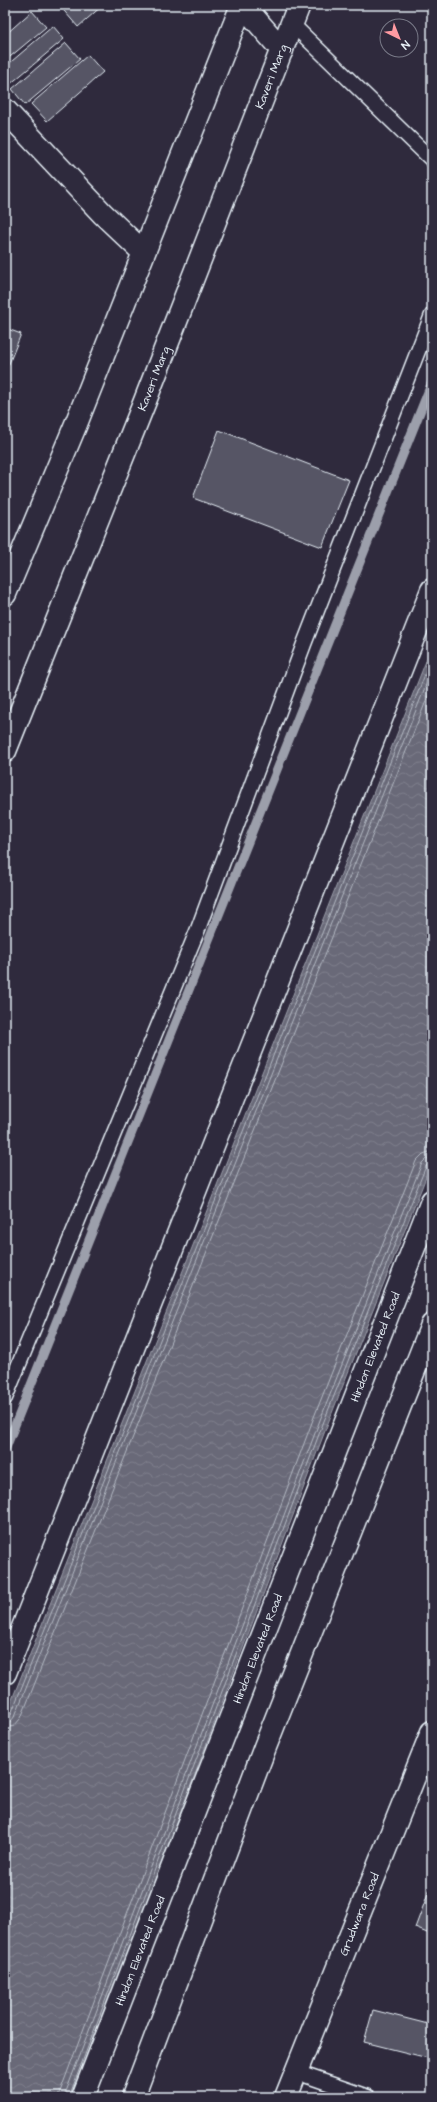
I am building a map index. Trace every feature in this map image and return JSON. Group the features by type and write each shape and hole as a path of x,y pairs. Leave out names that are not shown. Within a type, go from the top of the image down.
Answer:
{"main road":[{"path":"5,594 76,424 143,252 243,5 282,50"},
{"name":"Kaveri Marg","path":"5,751 145,401 296,14"},
{"path":"5,110 103,214 143,252"},
{"path":"5,1673 432,590"},
{"name":"Hindon Elevated Road","path":"83,2097 432,1201"},
{"path":"133,2097 265,1747 432,1325"},
{"name":"Grudwara Road","path":"286,2097 432,1732"}],"lane":[{"path":"296,14 432,160"},
{"path":"5,1398 198,930 304,644 432,315"},
{"path":"296,2072 368,2097"}],"water":[{"path":"432,646 432,1162 328,1423 73,2097 5,2097 5,1717"}],"building":[{"path":"59,5 103,5 78,27"},
{"path":"32,11 46,27 5,61 5,35"},
{"path":"432,16 432,25 429,24"},
{"path":"53,26 64,39 9,85 5,81 5,67"},
{"path":"66,43 80,59 25,105 12,89"},
{"path":"88,55 103,72 47,121 31,104"},
{"path":"5,328 21,334 8,366 5,365"},
{"path":"219,430 349,480 322,547 193,498"},
{"path":"430,1888 432,1889 432,1935 415,1928"},
{"path":"373,2010 432,2025 432,2059 364,2042"}],"waterway":[{"path":"5,1450 432,382"}]}
